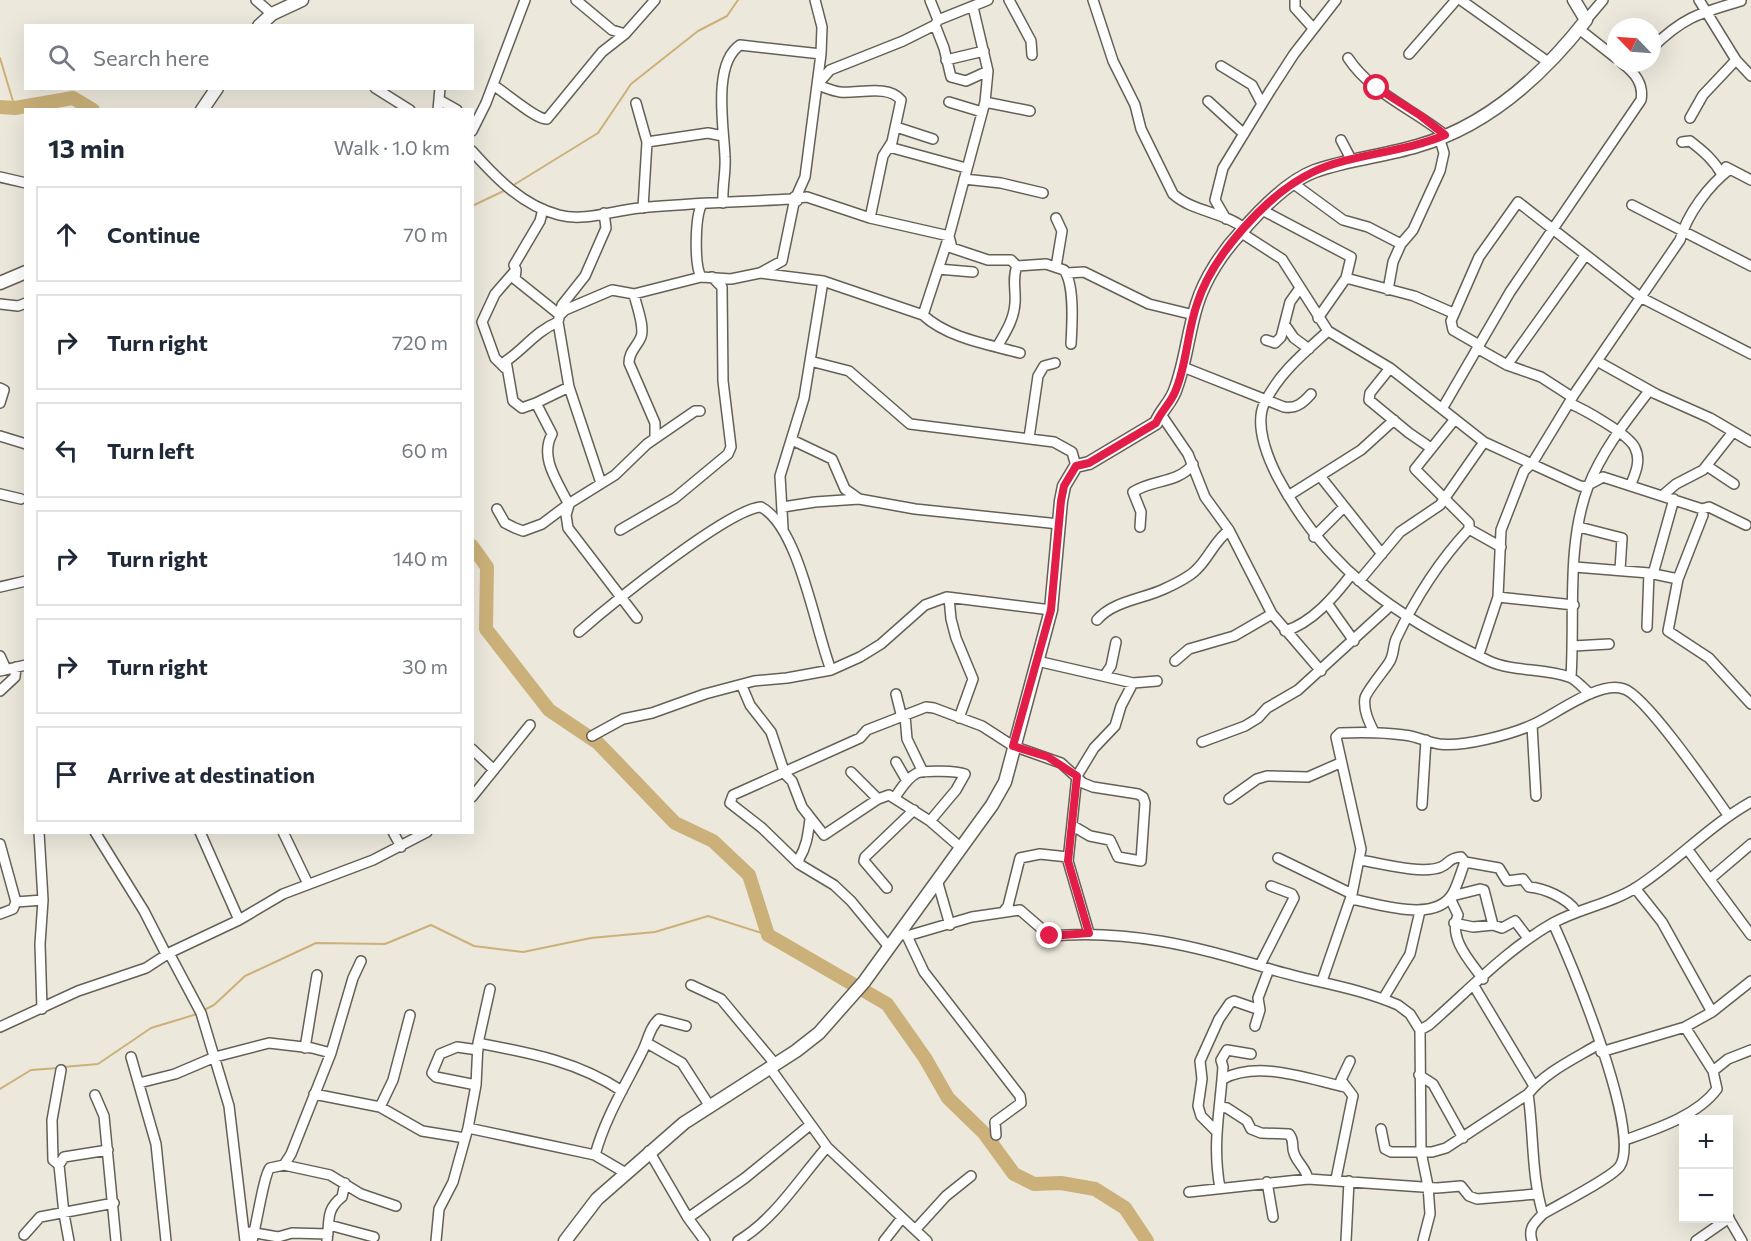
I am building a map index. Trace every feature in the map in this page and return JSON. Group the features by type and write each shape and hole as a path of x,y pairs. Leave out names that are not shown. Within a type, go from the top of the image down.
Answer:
{"street":[{"path":"256,0 272,14"},
{"path":"261,24 272,14 302,0"},
{"path":"475,119 493,85 525,0"},
{"path":"576,0 612,30 625,34"},
{"path":"587,8 595,0"},
{"path":"493,85 511,95 540,118 547,119 602,52 625,34 655,0"},
{"path":"569,387 522,408 513,401 505,368 506,362 514,357 526,342 559,318 565,310 612,290 634,294 701,278 730,279 759,273 782,261 794,200 805,177 822,54 822,27 815,0"},
{"path":"930,0 951,77 966,81 988,71"},
{"path":"817,85 830,70 903,41 936,22 988,0"},
{"path":"1009,0 1031,41 1032,55"},
{"path":"1093,0 1113,61 1135,105 1141,129 1173,194 1181,201 1226,220 1235,221 1242,230 1282,259 1328,331 1390,368 1484,442 1533,462 1580,486 1588,487"},
{"path":"1295,0 1295,8 1313,28"},
{"path":"1226,220 1216,207 1216,190 1223,168 1262,104 1313,28 1336,0"},
{"path":"1409,54 1456,0"},
{"path":"1461,0 1548,62"},
{"path":"565,1241 597,1199 649,1151 709,1105 773,1067 819,1033 860,987 889,947 903,934 937,880 992,805 1005,782 1051,610 1064,486 1076,466 1092,462 1156,423 1160,413 1166,409 1176,391 1194,315 1207,280 1242,230 1262,210 1313,172 1419,146 1494,110 1531,80 1603,0"},
{"path":"1699,0 1737,60 1750,74"},
{"path":"1661,39 1673,27 1706,11 1741,1"},
{"path":"1577,2 1588,10 1595,8"},
{"path":"1577,2 1582,24 1607,49"},
{"path":"923,315 949,236 983,107 988,71 973,7"},
{"path":"723,203 725,72 737,47 752,44 822,54"},
{"path":"946,60 984,51"},
{"path":"1348,58 1365,80 1421,116 1442,136 1444,153 1440,171 1413,230 1401,244 1394,262 1388,290"},
{"path":"1690,118 1703,95 1737,60"},
{"path":"1221,66 1252,85 1262,104"},
{"path":"1442,410 1478,346 1552,227 1641,100 1643,90 1637,72"},
{"path":"817,85 837,91 878,91 898,96 902,103 889,147 883,156 870,218"},
{"path":"203,108 216,90"},
{"path":"378,90 407,108"},
{"path":"439,105 440,90"},
{"path":"1208,101 1244,134"},
{"path":"948,102 1030,111"},
{"path":"636,103 647,142 643,208"},
{"path":"896,126 933,139"},
{"path":"647,142 708,133 723,136"},
{"path":"1341,140 1352,161"},
{"path":"1682,142 1690,141 1726,172 1751,180"},
{"path":"889,147 966,168"},
{"path":"474,153 505,186 543,209 572,217 643,208 794,200 807,197 870,218 949,236"},
{"path":"1479,654 1498,597 1501,530 1524,471 1533,462 1571,400 1680,240 1688,218 1726,172"},
{"path":"0,177 24,183"},
{"path":"964,179 1001,183 1043,193"},
{"path":"1294,184 1343,220 1368,227 1401,244"},
{"path":"1631,484 1638,464 1636,448 1631,441 1541,377 1507,365 1450,328 1453,313 1479,257 1515,203 1521,204 1552,227 1581,249 1585,256 1640,297 1751,354"},
{"path":"701,278 697,269 697,214 702,204"},
{"path":"1632,205 1683,229 1751,266"},
{"path":"543,209 540,221 514,265 515,279 559,318"},
{"path":"1262,210 1296,230 1348,254 1351,260 1346,278 1318,318"},
{"path":"601,483 569,387 559,318 562,305 585,276 606,228 604,213"},
{"path":"1056,218 1062,231 1056,267"},
{"path":"949,236 952,248 988,260 1011,260 1017,266 1046,264 1067,273 1084,272 1149,304 1194,315"},
{"path":"1507,365 1585,256"},
{"path":"997,347 1012,319 1015,303 1013,275 1017,266"},
{"path":"938,269 973,272"},
{"path":"505,368 495,358 482,322 495,294 516,270"},
{"path":"759,273 823,281 923,315 938,327 1020,353"},
{"path":"1067,273 1072,309 1071,344"},
{"path":"0,283 24,276"},
{"path":"620,530 675,498 728,454 731,447 723,381 722,287 712,277"},
{"path":"1346,278 1414,296 1453,313"},
{"path":"783,528 780,476 800,417 823,281"},
{"path":"1266,340 1278,342 1290,302 1300,288"},
{"path":"634,294 642,330 640,338 629,355 629,363 655,423 655,438"},
{"path":"0,304 18,306 24,304"},
{"path":"1285,324 1294,339 1309,349"},
{"path":"1328,331 1288,366 1265,402 1262,433 1268,459 1314,537 1355,578 1390,606 1408,617 1489,661 1571,678 1590,694"},
{"path":"810,361 855,375 910,424 1054,442 1072,452 1076,466"},
{"path":"1597,361 1649,391 1750,440"},
{"path":"1029,438 1038,376 1044,366 1055,363"},
{"path":"1183,367 1265,402 1291,408 1303,403 1311,394"},
{"path":"1390,368 1370,393 1369,400 1431,448"},
{"path":"0,388 4,390 0,403"},
{"path":"1571,678 1575,567 1579,527 1588,487 1617,432 1649,391"},
{"path":"536,403 552,434 546,444 546,455 569,505 566,516 568,528 622,595 637,618"},
{"path":"497,509 505,523 523,531 542,524 615,475 655,438 695,411 700,411"},
{"path":"1160,413 1193,464 1205,497 1229,530 1272,614 1321,671"},
{"path":"1374,732 1365,707 1365,697 1369,689 1380,678 1384,667 1390,663 1395,642 1431,573 1469,529 1469,523 1415,469 1455,419"},
{"path":"1288,496 1360,450 1394,420"},
{"path":"1663,495 1676,484 1707,466 1733,432"},
{"path":"0,436 24,443"},
{"path":"792,440 832,459 845,489 859,499"},
{"path":"1285,631 1299,627 1382,554 1408,525 1428,515 1445,498 1484,442"},
{"path":"1140,527 1141,512 1133,492 1142,486 1174,478 1187,472 1193,464"},
{"path":"1707,466 1734,484"},
{"path":"1320,476 1382,554"},
{"path":"1588,487 1597,478 1603,477 1631,484 1702,509 1709,507 1746,525"},
{"path":"0,494 21,499"},
{"path":"783,507 859,499 915,509 1059,524"},
{"path":"1647,627 1651,573 1674,499"},
{"path":"579,632 622,595 717,528 753,507 765,509 783,528 799,560 811,609 831,670"},
{"path":"1314,537 1344,507"},
{"path":"1702,509 1703,515 1678,579 1668,631 1709,658 1751,704"},
{"path":"1579,527 1622,538 1620,570"},
{"path":"1469,529 1501,547"},
{"path":"1097,620 1103,614 1136,598 1161,591 1197,569 1213,545 1229,530"},
{"path":"1575,567 1651,573 1678,579"},
{"path":"0,587 24,581"},
{"path":"1498,597 1574,605"},
{"path":"592,736 623,718 651,713 705,694 754,681 788,678 831,670 860,657 881,644 925,606 949,598 1051,610"},
{"path":"949,598 956,638 973,679 959,718"},
{"path":"1327,603 1354,641"},
{"path":"1202,742 1252,722 1267,708 1298,690 1390,606"},
{"path":"1175,661 1189,649 1234,636 1272,614"},
{"path":"1105,675 1111,666 1116,642"},
{"path":"1573,646 1609,644"},
{"path":"0,656 12,668 15,677 0,691"},
{"path":"1037,661 1133,683 1157,681"},
{"path":"1089,933 1068,857 1077,776 1094,748 1115,726 1121,706 1133,683"},
{"path":"742,686 750,705 771,732 785,774 792,781 802,807 817,829 827,835 878,799 889,795 930,821 960,847"},
{"path":"1322,981 1352,897 1361,849 1340,763 1336,737 1340,733 1374,732 1405,735 1439,744 1461,742 1496,736 1532,725 1590,694 1615,687 1626,689 1635,696 1677,744 1728,815"},
{"path":"896,694 904,717 907,739 923,772"},
{"path":"889,947 834,885 799,864 762,828 730,803 734,795 785,774 860,738 867,730 926,707 982,726 1013,746 1048,757 1093,788 1138,794 1143,797 1145,803 1142,861 1118,857 1110,840 1090,837 1073,826"},
{"path":"474,795 530,725"},
{"path":"1532,725 1536,796"},
{"path":"1422,805 1426,740"},
{"path":"474,751 494,770"},
{"path":"896,762 907,781"},
{"path":"1229,799 1257,779 1267,776 1308,777 1340,763"},
{"path":"851,772 878,799"},
{"path":"894,797 907,781 923,772 965,774 956,790 930,821"},
{"path":"1420,1030 1429,1025 1528,939 1576,911 1607,902 1635,888 1688,850 1728,815 1751,802"},
{"path":"887,888 864,861 865,857 914,810"},
{"path":"799,864 798,859 805,852 810,819"},
{"path":"39,834 43,900 40,944 42,1010"},
{"path":"96,834 144,911 201,1013 229,1106 245,1241"},
{"path":"201,834 239,920"},
{"path":"284,834 308,884"},
{"path":"394,834 401,847"},
{"path":"0,1027 42,1010 78,991 146,968 167,953 239,920 269,901 401,847 424,834"},
{"path":"0,844 16,902 13,909 0,914"},
{"path":"1710,879 1751,844"},
{"path":"1688,850 1751,935"},
{"path":"1004,911 1008,906 1020,858 1040,854 1068,857"},
{"path":"1360,860 1424,869 1442,867 1451,858 1461,856 1465,862 1499,868 1507,881 1523,879 1529,887 1540,888 1567,902 1576,911"},
{"path":"1278,858 1352,897 1420,911 1435,910 1451,897 1480,889 1484,890 1492,925"},
{"path":"1465,862 1451,897 1458,915 1454,923 1460,946 1483,979"},
{"path":"937,880 950,925"},
{"path":"1255,1026 1260,1010 1258,998 1264,967 1294,898 1292,894 1271,886"},
{"path":"1635,888 1662,922 1712,1012"},
{"path":"16,902 43,900"},
{"path":"903,934 1004,911 1020,910 1028,914 1044,933 1050,936 1089,933 1140,937 1205,949 1383,999 1410,1014 1420,1030 1421,1152 1428,1186 1430,1214 1423,1241"},
{"path":"1383,999 1410,954 1420,911"},
{"path":"1454,923 1473,927 1492,925 1502,928 1515,921 1528,939"},
{"path":"1532,1241 1530,1233 1533,1224 1543,1214 1617,1169 1625,1151 1616,1094 1579,982 1553,923"},
{"path":"903,934 924,972 1020,1096 1020,1103 995,1122 996,1136"},
{"path":"284,1165 331,1053 352,978 361,961"},
{"path":"305,1048 317,975"},
{"path":"1381,1129 1387,1151 1421,1152 1446,1148 1531,1090 1600,1048 1685,1027 1712,1012 1751,981"},
{"path":"691,985 721,999 773,1067 827,1147 927,1241"},
{"path":"1474,986 1531,1090 1537,1194 1543,1214"},
{"path":"436,1241 439,1209 453,1182 468,1128 476,1085 478,1046 490,989"},
{"path":"1215,1130 1201,1116 1198,1106 1202,1079 1200,1062 1219,1019 1230,1003 1234,1001 1260,1010"},
{"path":"380,1107 393,1080 410,1015"},
{"path":"596,1155 602,1131 647,1043 650,1030 658,1019 686,1026"},
{"path":"1685,1027 1713,1071 1717,1089 1688,1115"},
{"path":"139,1083 175,1074 215,1057 269,1043 331,1053"},
{"path":"647,1043 682,1063 709,1105"},
{"path":"476,1085 436,1077 432,1073 440,1054 457,1047 478,1046 551,1057 601,1077 622,1091"},
{"path":"1220,1188 1215,1160 1215,1130 1221,1107 1221,1060 1224,1052 1230,1050 1251,1054"},
{"path":"1713,1071 1728,1059 1751,1050"},
{"path":"131,1057 156,1144 166,1241"},
{"path":"1336,1179 1353,1096 1341,1080 1350,1061"},
{"path":"59,1165 53,1160 51,1135 61,1070"},
{"path":"1222,1079 1234,1074 1270,1072 1345,1087"},
{"path":"1419,1075 1433,1084 1463,1138"},
{"path":"314,1094 380,1107 422,1131 465,1138"},
{"path":"95,1095 104,1116 116,1241"},
{"path":"1221,1107 1227,1108 1246,1121 1248,1126 1261,1133 1289,1134 1293,1138 1294,1153 1306,1171 1308,1179"},
{"path":"1625,1140 1679,1121"},
{"path":"688,1218 746,1178 810,1125"},
{"path":"468,1128 596,1155 624,1172"},
{"path":"738,1241 751,1233 777,1209 827,1147"},
{"path":"69,1241 59,1165 64,1157 108,1149"},
{"path":"649,1151 688,1218 705,1241"},
{"path":"253,1237 267,1170 284,1165 330,1175 361,1194 396,1206"},
{"path":"916,1229 946,1196 971,1176"},
{"path":"1189,1191 1267,1182 1336,1179 1428,1186 1461,1186 1469,1196 1477,1199 1537,1194"},
{"path":"1346,1241 1349,1181"},
{"path":"1267,1182 1273,1217"},
{"path":"328,1234 330,1210 342,1197 345,1183"},
{"path":"24,1235 40,1217 114,1203"},
{"path":"884,1241 902,1218"},
{"path":"1696,1241 1722,1223"},
{"path":"1732,1223 1742,1241"},
{"path":"243,1230 253,1237 278,1237 292,1233 374,1237"}],"waterway":[{"path":"512,186 598,133 631,84 698,31 727,16 738,0"},
{"path":"0,58 15,108"},
{"path":"0,107 15,108 73,98 90,108"},
{"path":"474,205 508,189"},
{"path":"474,549 487,567 486,629 549,710 598,743 675,823 713,841 749,875 768,935 887,1004 925,1058 948,1098 984,1133 1014,1174 1034,1184 1061,1183 1095,1189 1125,1208 1147,1241"},
{"path":"202,1011 214,1005 245,976 316,943 385,944 431,925 474,946 523,952 591,938 655,932 708,916 768,935"},
{"path":"63,1067 98,1064 151,1028 197,1014"},
{"path":"0,1089 31,1070 58,1068"}],"route":[{"path":"1050,936 1089,933 1068,861 1077,776 1061,763 1013,746 1051,610 1064,486 1076,466 1089,463 1156,423 1160,413 1166,409 1176,391 1197,303 1207,280 1240,232 1281,193 1313,172 1419,146 1445,135 1421,116 1377,88"}]}
